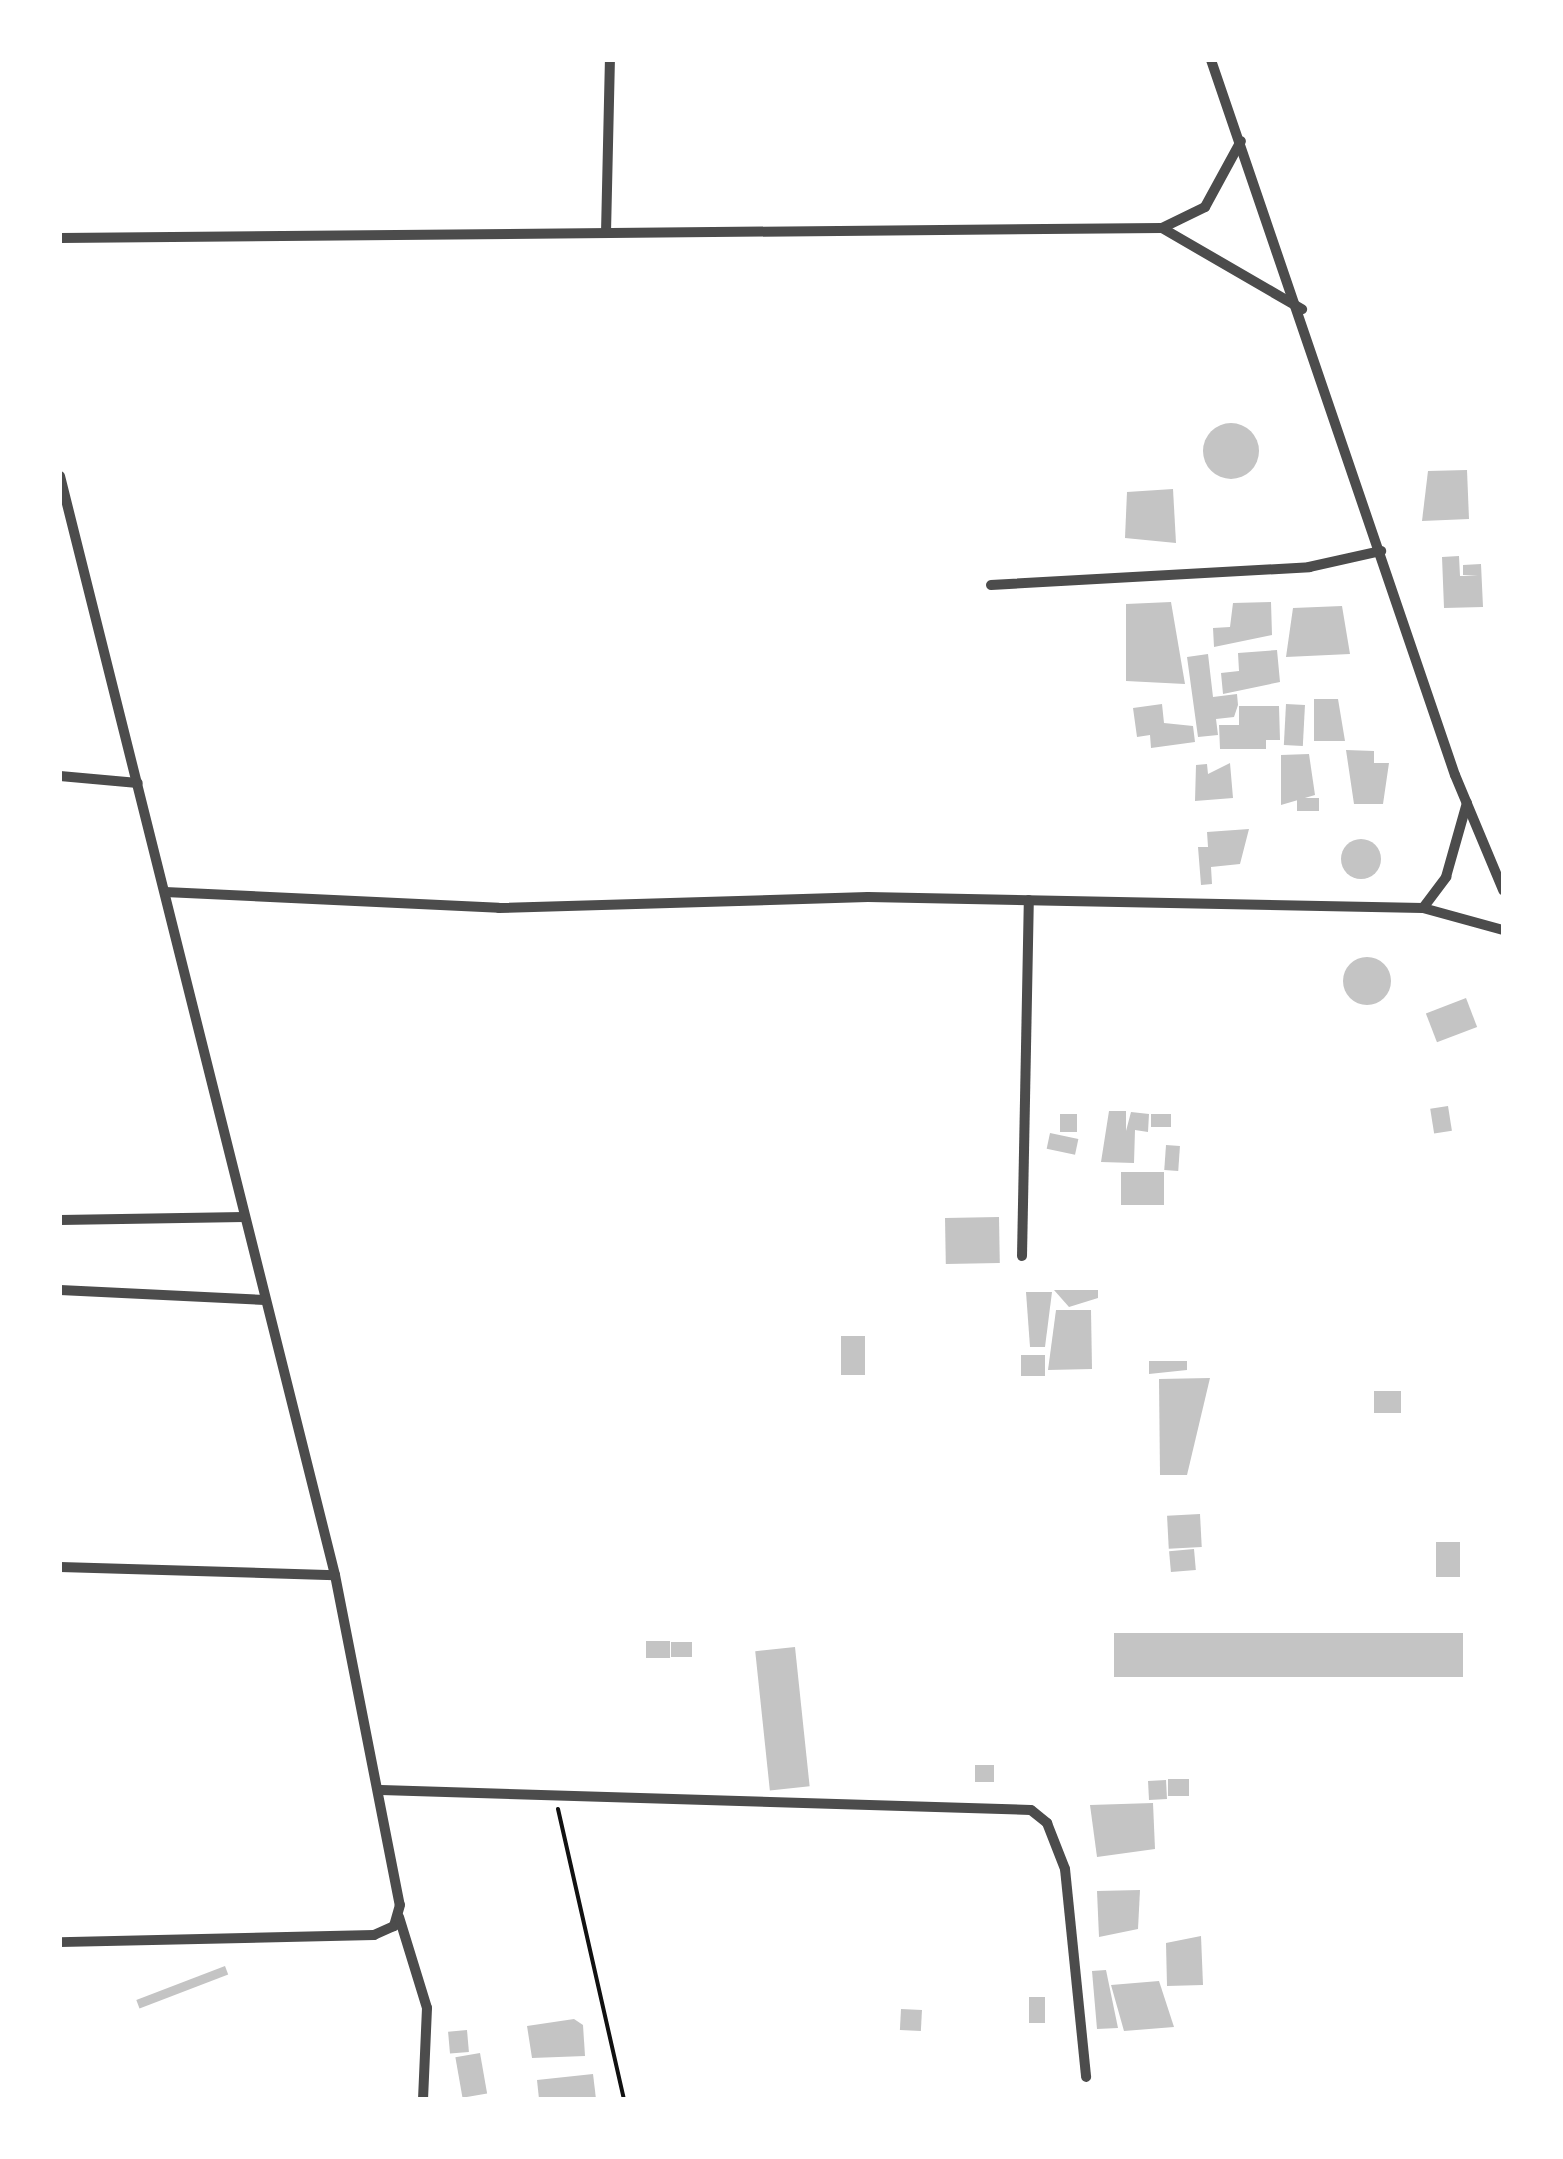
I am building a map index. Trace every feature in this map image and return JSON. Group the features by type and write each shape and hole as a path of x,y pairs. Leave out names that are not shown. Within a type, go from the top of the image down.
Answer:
{"street":[{"path":"606,233 610,60"},
{"path":"1211,60 1302,309 1467,802 1503,890"},
{"path":"60,238 1162,228 1206,207 1241,141"},
{"path":"1162,228 1302,309"},
{"path":"60,476 335,1575 381,1790 399,1917 427,2008 423,2099"},
{"path":"991,584 1309,567 1381,551"},
{"path":"60,776 138,783"},
{"path":"1424,908 1446,877 1467,802"},
{"path":"164,892 499,908 1029,900 1424,908 1503,930"},
{"path":"1022,1256 1029,900"},
{"path":"60,1220 244,1216"},
{"path":"60,1290 265,1300"},
{"path":"60,1567 335,1575"},
{"path":"381,1790 1031,1810 1046,1823 1064,1869 1086,2077"},
{"path":"60,1942 374,1935 399,1917"}],"path":[{"path":"554,1794 624,2099"}],"building":[{"path":"1231,423 1251,431 1259,451 1251,471 1231,479 1211,471 1203,451 1211,431"},
{"path":"1467,470 1469,519 1422,521 1428,471"},
{"path":"1173,489 1176,543 1125,538 1127,492"},
{"path":"1459,556 1460,576 1478,576 1463,575 1463,565 1481,564 1483,607 1444,608 1442,557"},
{"path":"1171,602 1185,684 1126,681 1126,604"},
{"path":"1271,602 1272,635 1214,647 1213,628 1230,627 1233,603"},
{"path":"1342,606 1350,654 1286,657 1293,608"},
{"path":"1277,650 1280,682 1223,694 1221,673 1239,671 1238,653"},
{"path":"1208,654 1213,697 1237,694 1238,705 1234,717 1216,719 1218,735 1198,737 1187,657"},
{"path":"1314,699 1338,699 1345,741 1314,741"},
{"path":"1162,704 1164,723 1193,726 1195,742 1151,748 1150,735 1137,737 1133,708"},
{"path":"1286,704 1305,705 1303,746 1284,745"},
{"path":"1239,706 1279,706 1280,740 1266,740 1266,749 1220,749 1219,725 1239,725"},
{"path":"1346,750 1374,751 1374,763 1389,763 1383,804 1354,804"},
{"path":"1309,754 1315,795 1281,805 1281,755"},
{"path":"1230,763 1233,798 1195,801 1196,765 1207,764 1208,774"},
{"path":"1297,798 1319,798 1319,811 1297,811"},
{"path":"1249,829 1240,864 1211,867 1212,884 1201,885 1198,847 1208,847 1207,832"},
{"path":"1361,839 1375,845 1381,859 1375,873 1361,879 1347,873 1341,859 1347,845"},
{"path":"1367,957 1384,964 1391,981 1384,998 1367,1005 1350,998 1343,981 1350,964"},
{"path":"1466,998 1477,1027 1437,1042 1426,1013"},
{"path":"1448,1106 1452,1131 1434,1134 1430,1109"},
{"path":"1109,1111 1126,1111 1126,1131 1131,1112 1149,1114 1148,1132 1135,1130 1134,1163 1101,1162"},
{"path":"1060,1114 1077,1114 1077,1132 1060,1132"},
{"path":"1151,1114 1171,1114 1171,1127 1151,1127"},
{"path":"1050,1133 1078,1139 1075,1155 1047,1149"},
{"path":"1166,1145 1180,1146 1178,1171 1164,1170"},
{"path":"1121,1172 1164,1172 1164,1205 1121,1205"},
{"path":"999,1217 1000,1263 946,1264 945,1218"},
{"path":"1054,1290 1098,1290 1098,1298 1069,1307"},
{"path":"1026,1292 1052,1292 1045,1347 1030,1347"},
{"path":"1056,1310 1091,1310 1092,1369 1048,1370"},
{"path":"841,1336 865,1336 865,1375 841,1375"},
{"path":"1021,1355 1045,1355 1045,1376 1021,1376"},
{"path":"1149,1361 1187,1361 1187,1370 1149,1374"},
{"path":"1210,1378 1187,1475 1160,1475 1159,1379"},
{"path":"1374,1391 1401,1391 1401,1413 1374,1413"},
{"path":"1200,1514 1202,1547 1169,1549 1167,1516"},
{"path":"1436,1542 1460,1542 1460,1577 1436,1577"},
{"path":"1194,1549 1196,1570 1171,1572 1169,1551"},
{"path":"1114,1633 1463,1633 1463,1677 1114,1677"},
{"path":"646,1641 670,1641 670,1658 646,1658"},
{"path":"671,1642 692,1642 692,1657 671,1657"},
{"path":"795,1647 810,1786 770,1790 755,1651"},
{"path":"975,1765 994,1765 994,1782 975,1782"},
{"path":"1168,1779 1189,1779 1189,1796 1168,1796"},
{"path":"1166,1780 1167,1799 1149,1800 1148,1781"},
{"path":"1153,1803 1155,1849 1097,1857 1090,1805"},
{"path":"1140,1890 1138,1929 1099,1937 1097,1891"},
{"path":"1201,1936 1203,1985 1167,1986 1166,1943"},
{"path":"225,1966 228,1974 140,2008 136,2000"},
{"path":"1106,1970 1118,2028 1097,2029 1092,1971"},
{"path":"1159,1981 1174,2027 1124,2031 1111,1985"},
{"path":"1029,1997 1045,1997 1045,2023 1029,2023"},
{"path":"901,2009 922,2010 921,2031 900,2030"},
{"path":"574,2019 583,2025 585,2056 532,2058 527,2026"},
{"path":"467,2030 469,2052 450,2054 448,2032"},
{"path":"480,2053 487,2093 462,2098 455,2057"},
{"path":"593,2074 596,2099 539,2099 537,2080"}]}
